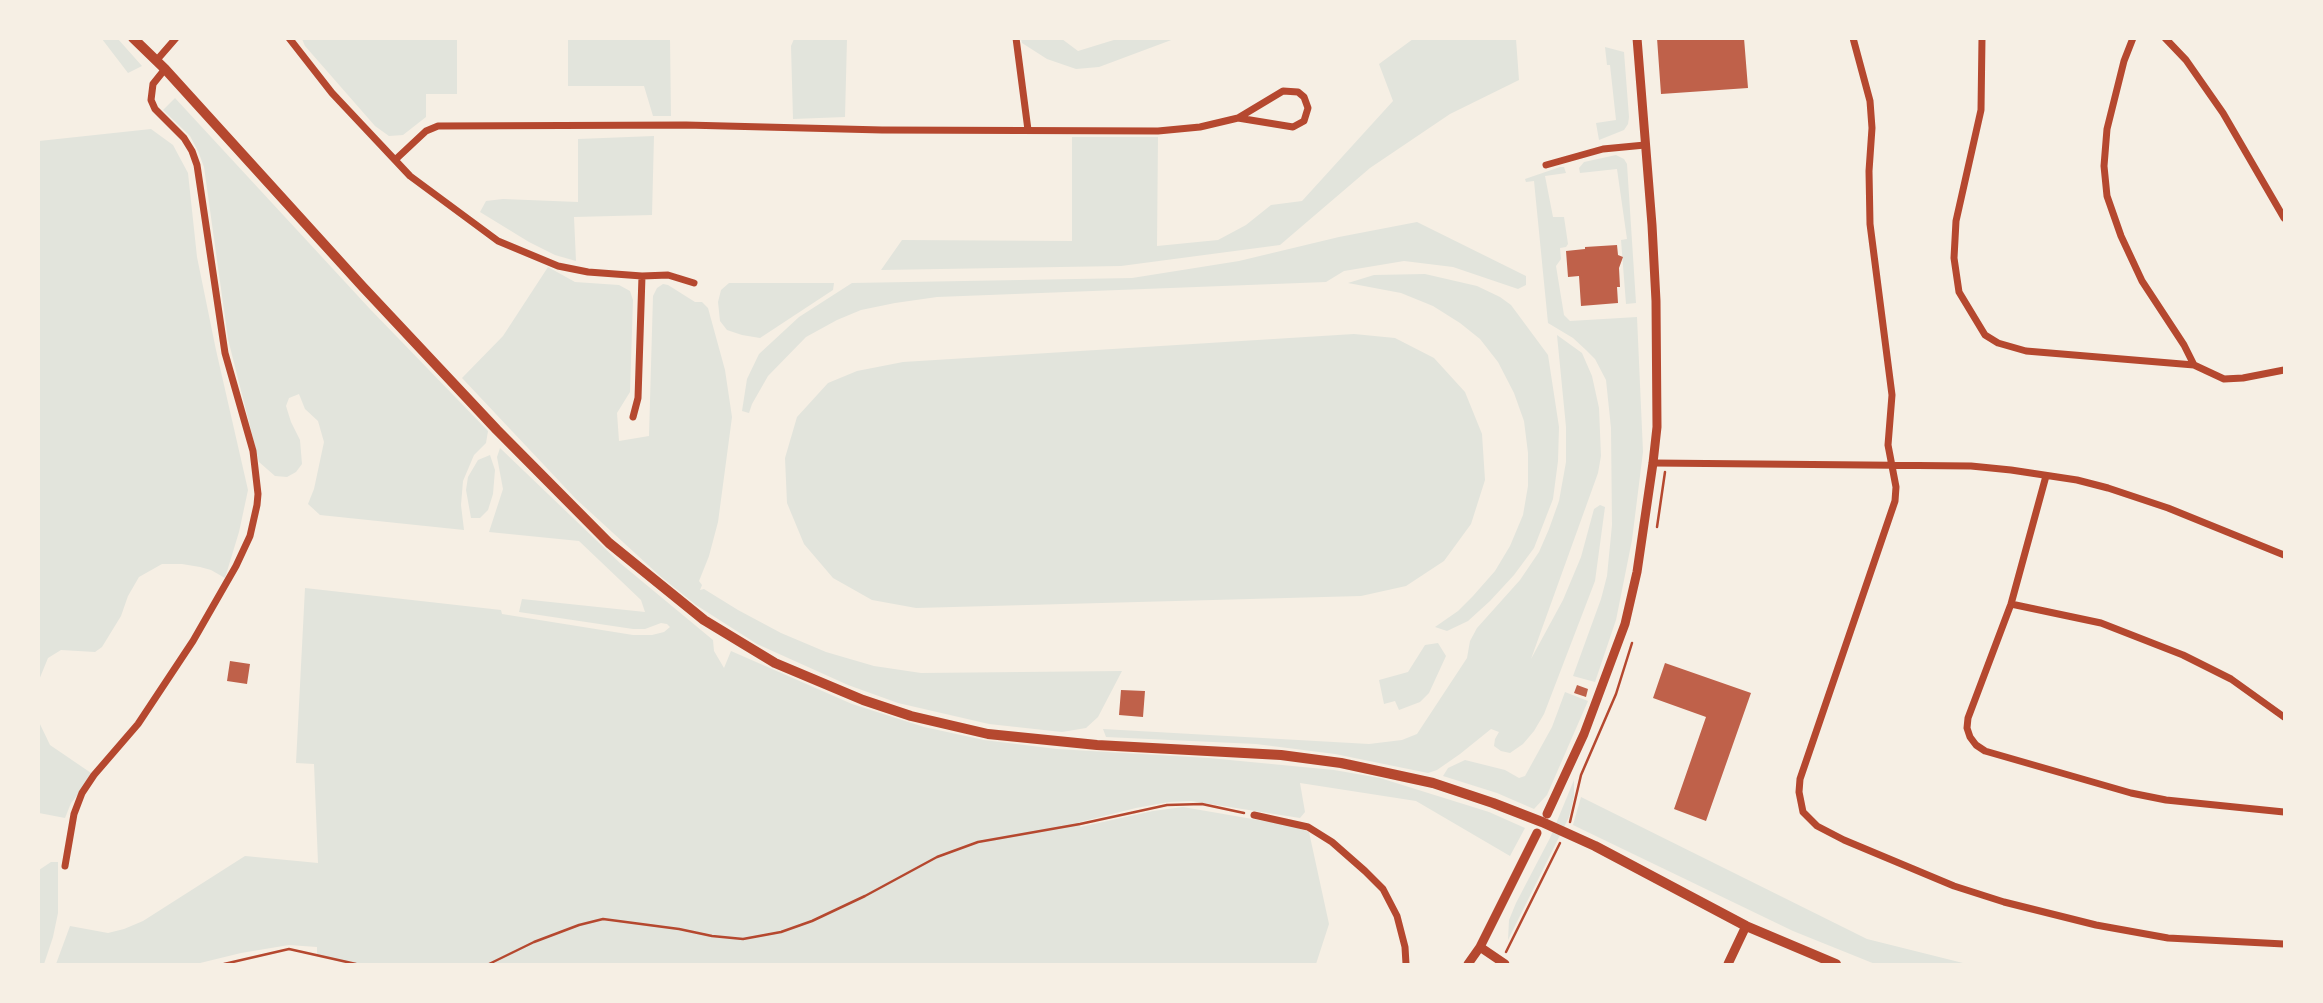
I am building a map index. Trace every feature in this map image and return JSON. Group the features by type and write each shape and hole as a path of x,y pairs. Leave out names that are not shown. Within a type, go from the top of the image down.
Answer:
{"main road":[{"path":"133,38 165,69 497,430 609,543 704,620 775,663 863,700 911,716 988,734 1097,745 1281,755 1341,763 1433,783 1493,803 1595,846 1746,926 1836,964"}],"street":[{"path":"156,61 176,38"},
{"path":"289,38 332,93 395,160 427,190 498,241 558,266 588,272 668,275 694,283"},
{"path":"1016,38 1028,130"},
{"path":"1547,814 1584,734 1625,624 1637,572 1654,463 1657,428 1656,301 1637,38"},
{"path":"1853,38 1870,101 1870,224 1892,395 1888,432 1896,487 1895,501 1800,779 1800,803 1809,820 1844,840 1954,886 2062,917 2168,938 2284,944"},
{"path":"1982,38 1981,110 1956,221 1954,258 1959,292 1985,335 2026,351 2194,365 2224,379 2284,370"},
{"path":"2133,38 2124,61 2107,129 2104,166 2107,196 2136,270 2194,365"},
{"path":"2165,38 2186,60 2223,113 2284,218"},
{"path":"65,866 74,814 82,793 138,724 193,641 236,566 250,536 257,505 253,451 225,353 197,165 184,138 155,109 151,100 153,83 165,69"},
{"path":"395,160 426,131 438,126 686,125 882,130 1172,130 1212,125 1238,118 1283,91 1298,92 1304,97 1308,108 1304,121 1293,127 1238,118"},
{"path":"1546,165 1603,149 1645,145"},
{"path":"633,417 638,398 642,276"},
{"path":"1654,463 1971,466 2046,475 2077,480 2144,500 2284,555"},
{"path":"2046,475 2011,604 1968,718 1967,728 1976,745 1985,751 2131,793 2166,800 2284,812"},
{"path":"2011,604 2101,623 2183,655 2231,679 2284,717"},
{"path":"1254,815 1308,827 1332,842 1365,871 1383,890 1397,916 1405,947 1406,964"},
{"path":"1468,964 1480,947 1537,833"},
{"path":"1728,964 1746,926"},
{"path":"1480,947 1504,963"}],"path":[{"path":"489,964 557,933 603,919 743,939 782,932 865,896 937,857 978,842 1151,808 1202,804 1254,815"},
{"path":"1504,963 1560,842"},
{"path":"224,964 289,949 356,964"}],"shaded area":[{"path":"102,39 118,39 142,66 128,73"},
{"path":"302,39 457,39 457,94 426,94 426,117 403,135 389,136 375,126 305,46"},
{"path":"568,39 670,39 671,116 653,116 644,86 568,86"},
{"path":"794,39 847,39 845,117 793,119 791,46"},
{"path":"1021,39 1062,39 1078,51 1117,39 1174,39 1099,67 1076,69 1047,59 1022,43"},
{"path":"1413,39 1516,39 1519,80 1450,114 1370,168 1280,245 1121,266 881,270 902,240 1072,241 1072,137 1158,137 1157,246 1218,240 1246,225 1271,205 1302,201 1393,101 1379,64"},
{"path":"1605,47 1624,52 1629,117 1624,130 1599,140 1596,123 1616,120 1610,65 1607,65"},
{"path":"175,98 370,309 488,431 486,443 474,455 463,481 461,505 464,530 320,515 308,504 324,442 318,421 305,409 299,394 289,398 286,406 300,440 302,464 296,472 287,477 275,476 259,462 228,339 204,167 190,136 163,110"},
{"path":"151,129 173,145 188,173 197,257 248,490 225,578 200,567 162,564 139,577 121,616 102,647 95,652 61,650 48,658 39,680 39,141"},
{"path":"654,136 652,215 574,217 576,261 555,255 529,242 480,212 486,201 503,199 578,202 578,139"},
{"path":"1616,155 1627,164 1636,303 1626,304 1621,240 1627,239 1617,169 1580,173 1579,168 1584,162"},
{"path":"1564,167 1566,173 1545,176 1553,217 1564,217 1568,244 1560,248 1561,259 1556,266 1564,315 1570,321 1637,317 1643,452 1632,540 1616,620 1595,682 1573,676 1607,576 1612,525 1611,428 1606,380 1595,359 1586,350 1573,338 1548,323 1534,181 1526,182 1525,179"},
{"path":"1417,222 1526,276 1526,285 1518,289 1453,267 1404,261 1344,271 1326,282 937,297 895,303 861,310 806,337 768,376 749,413 742,411 747,379 759,354 799,317 852,283 1132,278 1239,261"},
{"path":"548,267 575,282 619,285 630,291 633,300 630,392 617,413 619,441 649,436 653,296 657,288 663,284 668,285 695,302 702,302 708,308 725,370 732,417 718,522 699,581 702,585 700,590 704,589 781,633 826,652 874,666 921,673 1122,671 1098,717 1086,728 1062,732 989,724 898,703 848,685 757,644 696,605 660,576 576,499 462,378 503,336"},
{"path":"1425,274 1477,286 1511,305 1548,355 1559,427 1553,499 1534,548 1490,601 1468,621 1447,631 1435,627 1458,611 1473,596 1495,571 1510,546 1523,515 1528,486 1528,453 1524,421 1514,393 1498,362 1480,339 1433,306 1401,293 1348,283 1374,275"},
{"path":"729,283 834,283 833,290 760,338 727,330 720,321 718,302 721,290"},
{"path":"1354,334 1395,338 1434,358 1465,392 1482,434 1485,480 1471,524 1444,561 1406,586 1361,596 916,608 872,600 833,578 804,544 787,503 785,458 797,417 828,383 857,371 903,362"},
{"path":"1557,335 1582,353 1592,376 1599,408 1601,456 1598,473 1531,659 1563,600 1581,557 1594,509 1600,505 1605,507 1595,581 1544,714 1523,744 1510,753 1501,751 1494,746 1499,732 1491,729 1460,754 1428,773 1335,754 1256,744 1106,737 1103,729 1369,744 1402,740 1417,734 1467,658 1470,641 1477,628 1520,580 1539,552 1559,501 1566,462 1566,427"},
{"path":"500,448 620,563 713,640 714,651 724,668 731,651 852,704 924,727 984,740 1057,749 1209,758 1334,770 1380,778 1489,812 1525,828 1510,856 1416,801 1300,783 1305,812 1300,818 1191,801 1136,808 1080,822 1080,827 1183,807 1293,826 1309,832 1329,924 1316,964 347,964 317,955 317,947 289,945 196,964 56,964 70,926 108,933 124,929 143,921 245,856 318,863 314,764 296,763 305,588 501,610 502,614 633,635 652,635 664,632 670,627 661,623 645,629 633,629 519,612 522,599 645,612 641,600 579,541 489,532 503,489 497,457"},
{"path":"490,455 495,470 493,494 488,510 480,518 471,518 466,490 468,477 478,460"},
{"path":"1438,643 1446,656 1429,693 1420,702 1399,710 1395,701 1384,704 1379,680 1408,672 1425,645"},
{"path":"1565,692 1588,701 1547,795 1534,809 1497,793 1443,776 1448,768 1465,760 1505,770 1519,778 1525,776 1552,727"},
{"path":"38,720 50,745 94,775 71,803 65,818 39,813"},
{"path":"1574,780 1574,796 1569,817 1508,940 1509,920 1516,903 1550,838"},
{"path":"1581,797 1867,939 1967,964 1875,964 1793,931 1573,825"},
{"path":"51,862 58,862 58,913 44,964 39,964 39,870"}],"building":[{"path":"1657,38 1744,38 1748,88 1661,94"},
{"path":"1617,245 1618,255 1623,257 1619,268 1618,303 1581,306 1579,276 1568,277 1566,251"},
{"path":"230,661 250,664 247,684 227,681"},
{"path":"1665,663 1751,693 1706,821 1674,809 1706,717 1653,698"},
{"path":"1577,685 1588,689 1586,697 1574,693"},
{"path":"1121,690 1145,691 1143,717 1119,715"}]}
